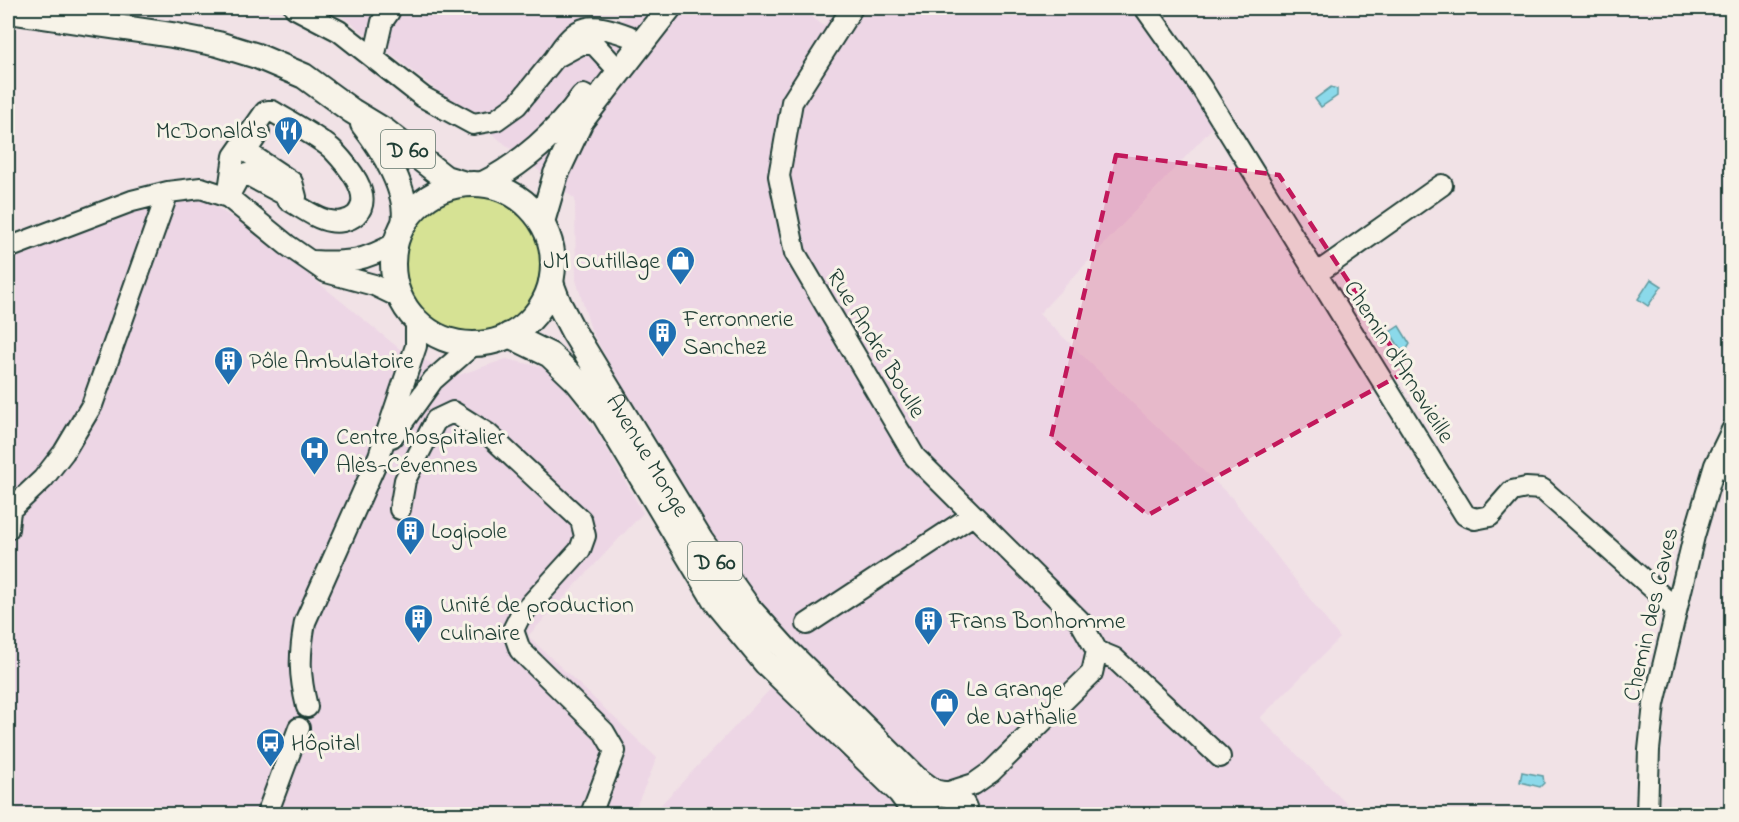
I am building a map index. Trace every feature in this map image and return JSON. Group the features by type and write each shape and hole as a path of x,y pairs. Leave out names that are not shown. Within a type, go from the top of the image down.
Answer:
{"main road":[{"path":"542,222 556,174 581,121 615,67 629,36 653,8"},
{"path":"474,184 506,191 526,204 542,222 550,241 554,262 551,283 545,299 524,326 509,335 474,344 453,341 433,333 416,320 401,298 393,271 400,234 415,209 430,197 447,188 474,184 519,163 615,67 669,8"},
{"name":"D 60","path":"8,11 172,35 218,44 257,56 304,76 352,111 385,131 444,178 474,184"},
{"name":"D 60","path":"352,111 379,145 397,179 405,216 400,234"},
{"name":"Avenue Monge","path":"551,283 573,331 701,541 750,610 787,651 915,778 934,792 954,796 961,801 967,814"},
{"name":"Avenue Monge","path":"509,335 550,355 577,381 605,416 718,605 766,663 900,792 917,814"},
{"path":"917,814 924,801 942,793"}],"street":[{"path":"295,8 339,31 423,97 473,124 496,120 517,105 563,45 577,32 594,26 629,36"},
{"path":"374,58 382,22 389,12 384,8"},
{"name":"Rue André Boulle","path":"852,8 792,102 779,176 795,253 915,457 1080,621 1097,651"},
{"name":"Chemin d'Arnavieille","path":"1145,8 1201,87 1465,515 1476,519 1490,516 1512,491 1526,488 1542,489 1676,609"},
{"path":"555,58 583,43 595,45 615,67"},
{"path":"228,197 234,156 265,112 272,111 333,149 356,178 362,204 354,216 345,221 330,221 288,200 292,197 292,182 250,154 249,147 264,124 269,120 275,120 329,155 348,184 352,194 352,206 344,213 328,215 292,197 246,174 239,177 228,197"},
{"path":"1316,274 1442,185"},
{"path":"8,248 132,201 168,192 201,188 228,197 287,245 326,272 374,285 401,298"},
{"path":"8,529 10,510 43,479 64,453 92,405 168,192"},
{"path":"310,261 345,262 373,256 400,234"},
{"path":"307,707 300,679 300,651 305,622 379,456 416,346 416,320"},
{"path":"379,456 433,380 474,344"},
{"path":"400,508 405,480 436,420 453,412 489,434 582,520 585,536 580,550 520,616 513,630 520,650 604,732 615,751 591,814"},
{"name":"Chemin des Caves","path":"1647,814 1650,726 1694,536 1723,470 1731,430"},
{"path":"807,624 973,514"},
{"path":"942,793 974,784 991,772 1092,673 1097,651 1114,658 1220,757"},
{"path":"267,814 299,728"},
{"path":"967,814 972,801 991,772"}],"highlighted area":[{"path":"1116,155 1279,175 1407,371 1148,515 1051,438"}],"shaded area":[{"path":"332,8 590,8 617,27 632,8 800,8 824,26 837,8 1137,8 1217,123 1039,314 1232,498 1340,638 1260,718 1357,814 652,814 798,660 695,521 591,330 576,280 575,199"},
{"name":"Centre hospitalier Alès-Cévennes","path":"202,198 261,236 401,350 459,375 506,359 551,369 601,438 643,513 528,636 657,758 633,814 8,814 8,257 141,208"}],"green space":[{"path":"473,196 500,202 512,208 522,217 531,227 537,239 543,266 537,293 531,305 522,315 512,324 500,330 473,336 446,330 434,324 424,315 415,305 409,293 403,266 409,239 415,227 424,217 434,208 446,202"}],"water":[{"path":"1331,87 1337,89 1337,96 1321,107 1315,99"},
{"path":"1651,279 1662,286 1648,306 1638,299"},
{"path":"1399,326 1410,344 1407,349 1401,350 1390,332"},
{"path":"1522,772 1543,776 1544,783 1540,787 1520,782"}],"place":[{"name":"McDonald's","path":"289,156"},
{"name":"JM Outillage","path":"681,286"},
{"name":"Ferronnerie Sanchez","path":"662,358"},
{"name":"Pôle Ambulatoire","path":"228,386"},
{"name":"Centre hospitalier Alès-Cévennes","path":"315,476"},
{"name":"Logipole","path":"410,556"},
{"name":"Unité de production culinaire","path":"419,644"},
{"name":"Frans Bonhomme","path":"928,646"},
{"name":"La Grange de Nathalie","path":"945,728"},
{"name":"Hôpital","path":"270,768"}]}
